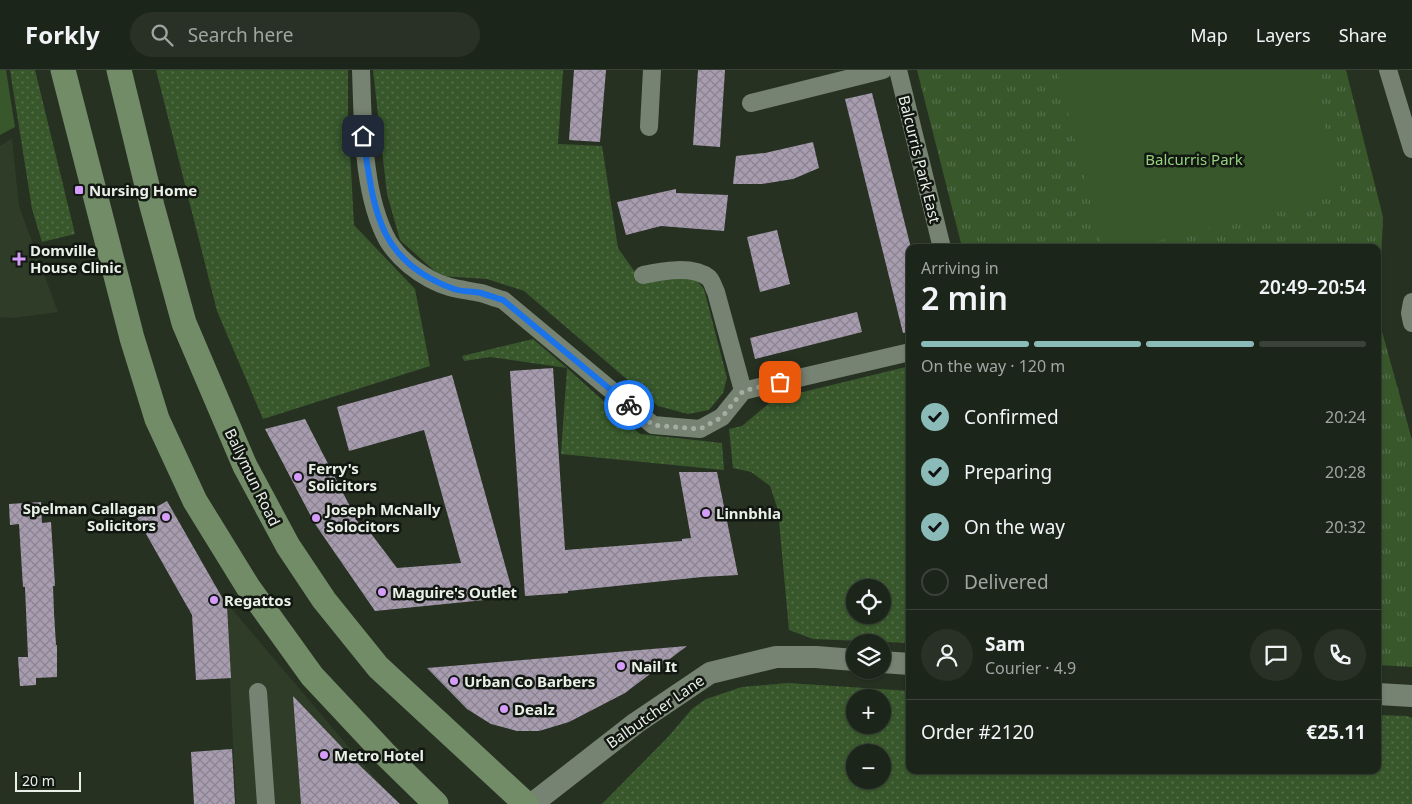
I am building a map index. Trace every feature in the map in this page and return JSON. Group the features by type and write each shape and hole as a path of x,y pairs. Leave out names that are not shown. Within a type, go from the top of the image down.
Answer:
{"main road":[{"path":"63,70 132,338 157,419 195,500 248,587 312,676 386,755 436,804"},
{"name":"Ballymun Road","path":"119,70 152,206 184,323 246,466 288,546 324,600 378,666 526,804"}],"street":[{"path":"361,70 363,136 372,193 378,217 389,242 406,263 431,280 456,290 482,293 503,300 653,425 700,429 722,417 743,391 906,353"},
{"path":"649,127 652,70"},
{"path":"751,103 883,70"},
{"name":"Balcurris Park East","path":"898,70 941,244"},
{"path":"1388,70 1412,149"},
{"path":"643,275 672,270 696,272 710,278 716,292 743,391"},
{"path":"1412,302 1410,313 1412,323"},
{"name":"Balbutcher Lane","path":"532,804 636,723 710,673 776,656 846,659"},
{"path":"891,663 906,664"},
{"path":"258,692 266,804"},
{"path":"1381,694 1412,696"}],"shaded area":[{"name":"Domville House Clinic","path":"12,138 19,206 58,312 14,318 0,317 0,146"},
{"path":"226,602 397,804 236,804"}],"green space":[{"path":"0,70 6,70 15,127 0,135"},
{"path":"10,70 35,70 75,234 42,242 32,209"},
{"path":"156,70 348,70 348,115 354,225 415,289 430,366 263,419 217,311"},
{"path":"373,70 563,70 558,144 602,146 618,248 637,275 695,278 704,289 727,378 723,393 709,410 688,414 658,406 524,291 487,279 440,276 400,240 387,194"},
{"name":"Balcurris Park","path":"917,70 1346,70 1383,217 1381,261 1381,244 961,244"},
{"path":"1057,70 1311,70 1342,195 1146,244 1101,244"},
{"path":"1381,328 1412,440 1412,667 1381,665"},
{"path":"533,339 567,368 490,357 464,361 462,356"},
{"path":"906,367 906,643 891,642 891,634 846,634 846,640 813,639 789,630 778,510 770,486 751,472 733,468 729,429 742,426 774,399"},
{"path":"567,368 640,434 722,443 724,470 561,454"},
{"path":"788,683 879,689 846,689 846,734 891,734 891,690 906,691 906,774 1381,774 1381,715 1407,716 1412,718 1412,804 602,804 668,737 692,709 706,699 742,687"}],"building":[{"path":"574,70 606,70 600,142 569,140"},
{"path":"698,70 725,70 720,147 693,145"},
{"path":"872,93 910,244 906,244 906,333 903,333 845,99"},
{"path":"813,142 819,168 793,179 762,184 733,184 736,156 765,153"},
{"path":"676,189 676,193 728,195 724,231 661,226 626,235 617,202"},
{"path":"777,230 790,284 760,292 747,237"},
{"path":"857,312 862,332 755,359 750,338"},
{"path":"553,368 565,550 682,541 682,539 691,538 679,472 717,472 738,575 702,577 568,591 568,593 525,596 510,371"},
{"path":"452,375 514,597 375,611 315,524 265,429 305,419 359,524 363,523 397,568 461,563 424,430 349,451 337,407"},
{"path":"167,501 227,606 231,678 196,680 192,615 137,518"},
{"path":"41,502 42,523 51,522 55,586 53,586 57,677 36,678 36,685 20,686 18,657 28,657 25,587 23,587 19,524 10,525 9,504"},
{"path":"687,646 625,693 569,722 539,731 517,731 491,724 467,709 427,668"},
{"name":"Metro Hotel","path":"293,696 356,762 400,804 301,804"},
{"path":"232,749 235,804 194,804 191,752"}],"way so far":[{"path":"629,405 653,425 700,429 722,417 743,391 780,382"}],"place":[{"name":"Nursing Home","path":"79,190"},
{"name":"Domville House Clinic","path":"19,259"},
{"name":"Ferry's Solicitors","path":"298,477"},
{"name":"Linnbhla","path":"706,513"},
{"name":"Spelman Callagan Solicitors","path":"166,517"},
{"name":"Joseph McNally Solocitors","path":"316,518"},
{"name":"Maguire's Outlet","path":"382,592"},
{"name":"Regattos","path":"214,600"},
{"name":"Nail It","path":"621,666"},
{"name":"Urban Co Barbers","path":"454,681"},
{"name":"Dealz","path":"504,709"},
{"name":"Metro Hotel","path":"324,755"}],"route":[{"path":"363,136 372,193 378,217 389,242 406,263 431,280 456,290 482,293 503,300 629,405"}]}
